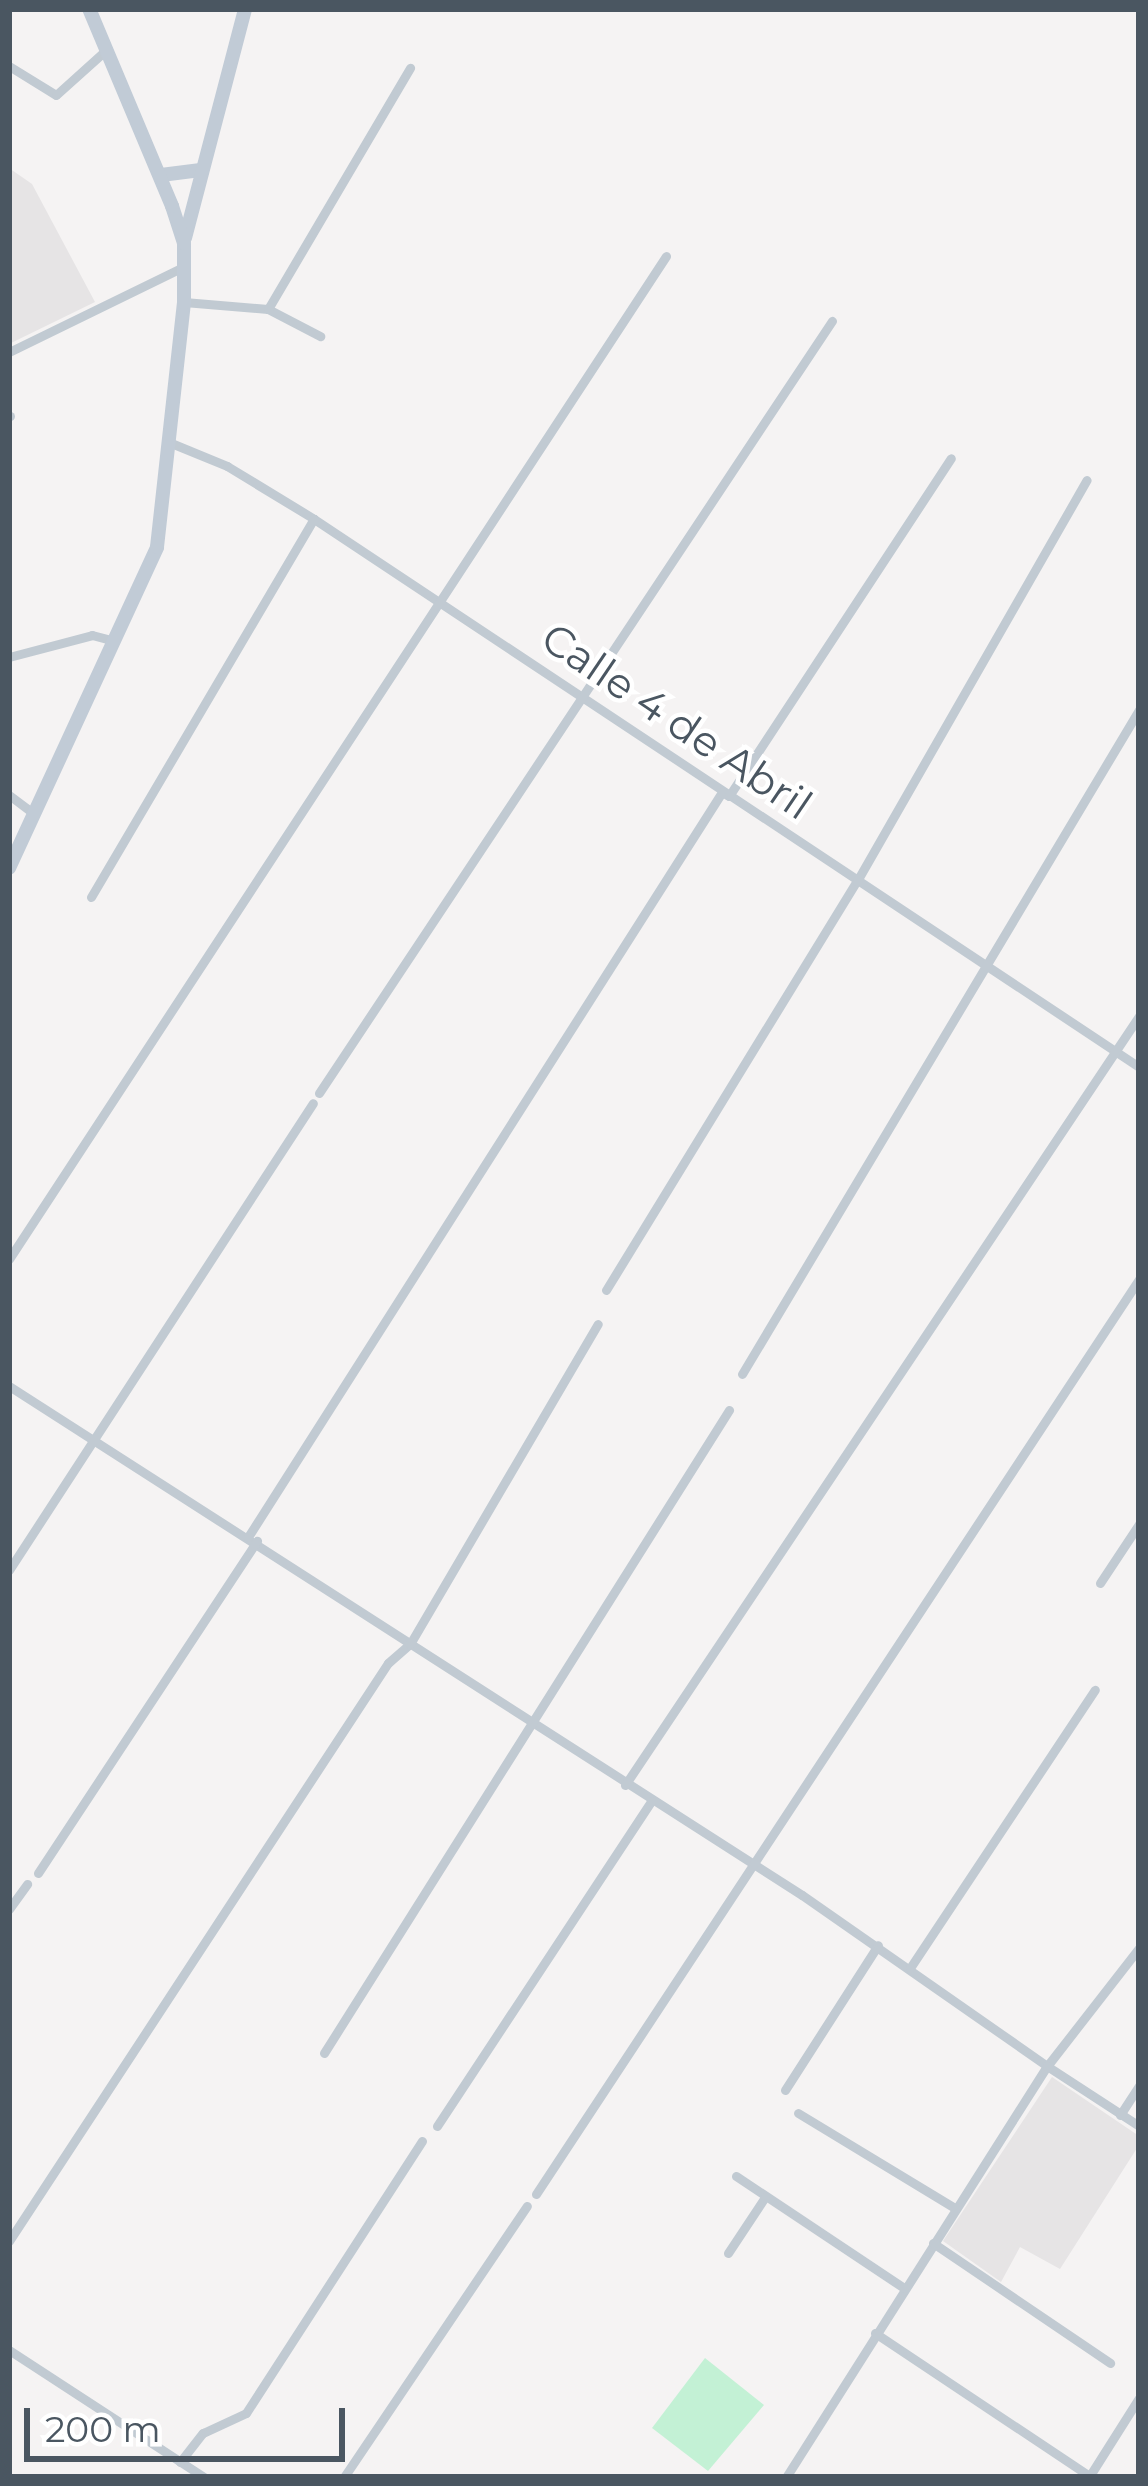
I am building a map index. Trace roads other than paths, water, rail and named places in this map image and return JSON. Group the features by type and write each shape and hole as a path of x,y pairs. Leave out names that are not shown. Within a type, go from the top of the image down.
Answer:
{"street":[{"path":"88,9 161,176 184,243"},
{"path":"9,868 157,547 184,302 184,243 245,9"},
{"path":"9,66 56,94 107,49"},
{"path":"268,309 410,68"},
{"path":"161,176 201,170"},
{"path":"9,1258 665,256"},
{"path":"9,352 185,266"},
{"path":"184,302 268,309 320,336"},
{"path":"9,1570 577,696 832,321"},
{"name":"Calle 4 de Abril","path":"171,443 237,471 314,519 1139,1066"},
{"path":"38,1873 726,794 950,458"},
{"path":"606,1290 856,881 1087,480"},
{"path":"91,897 314,519"},
{"path":"9,657 92,635 117,642"},
{"path":"742,1374 1139,710"},
{"path":"9,795 34,814"},
{"path":"625,1786 1139,1016"},
{"path":"536,2194 748,1862 1139,1279"},
{"path":"9,2242 388,1663 410,1644 598,1324"},
{"path":"9,1386 252,1539 534,1728 878,1945 1139,2126"},
{"path":"324,2054 534,1728 729,1410"},
{"path":"1100,1583 1139,1524"},
{"path":"910,1968 1095,1690"},
{"path":"436,2126 651,1801"},
{"path":"9,1909 27,1884"},
{"path":"785,2090 878,1945"},
{"path":"786,2477 1047,2066 1138,1951"},
{"path":"1120,2115 1139,2086"},
{"path":"797,2113 956,2208"},
{"path":"180,2462 203,2433 246,2413 422,2141"},
{"path":"736,2176 904,2288"},
{"path":"728,2253 765,2197"},
{"path":"344,2477 527,2206"},
{"path":"933,2243 1110,2363"},
{"path":"875,2333 1090,2477 1139,2398"},
{"path":"9,2350 203,2477"}]}
